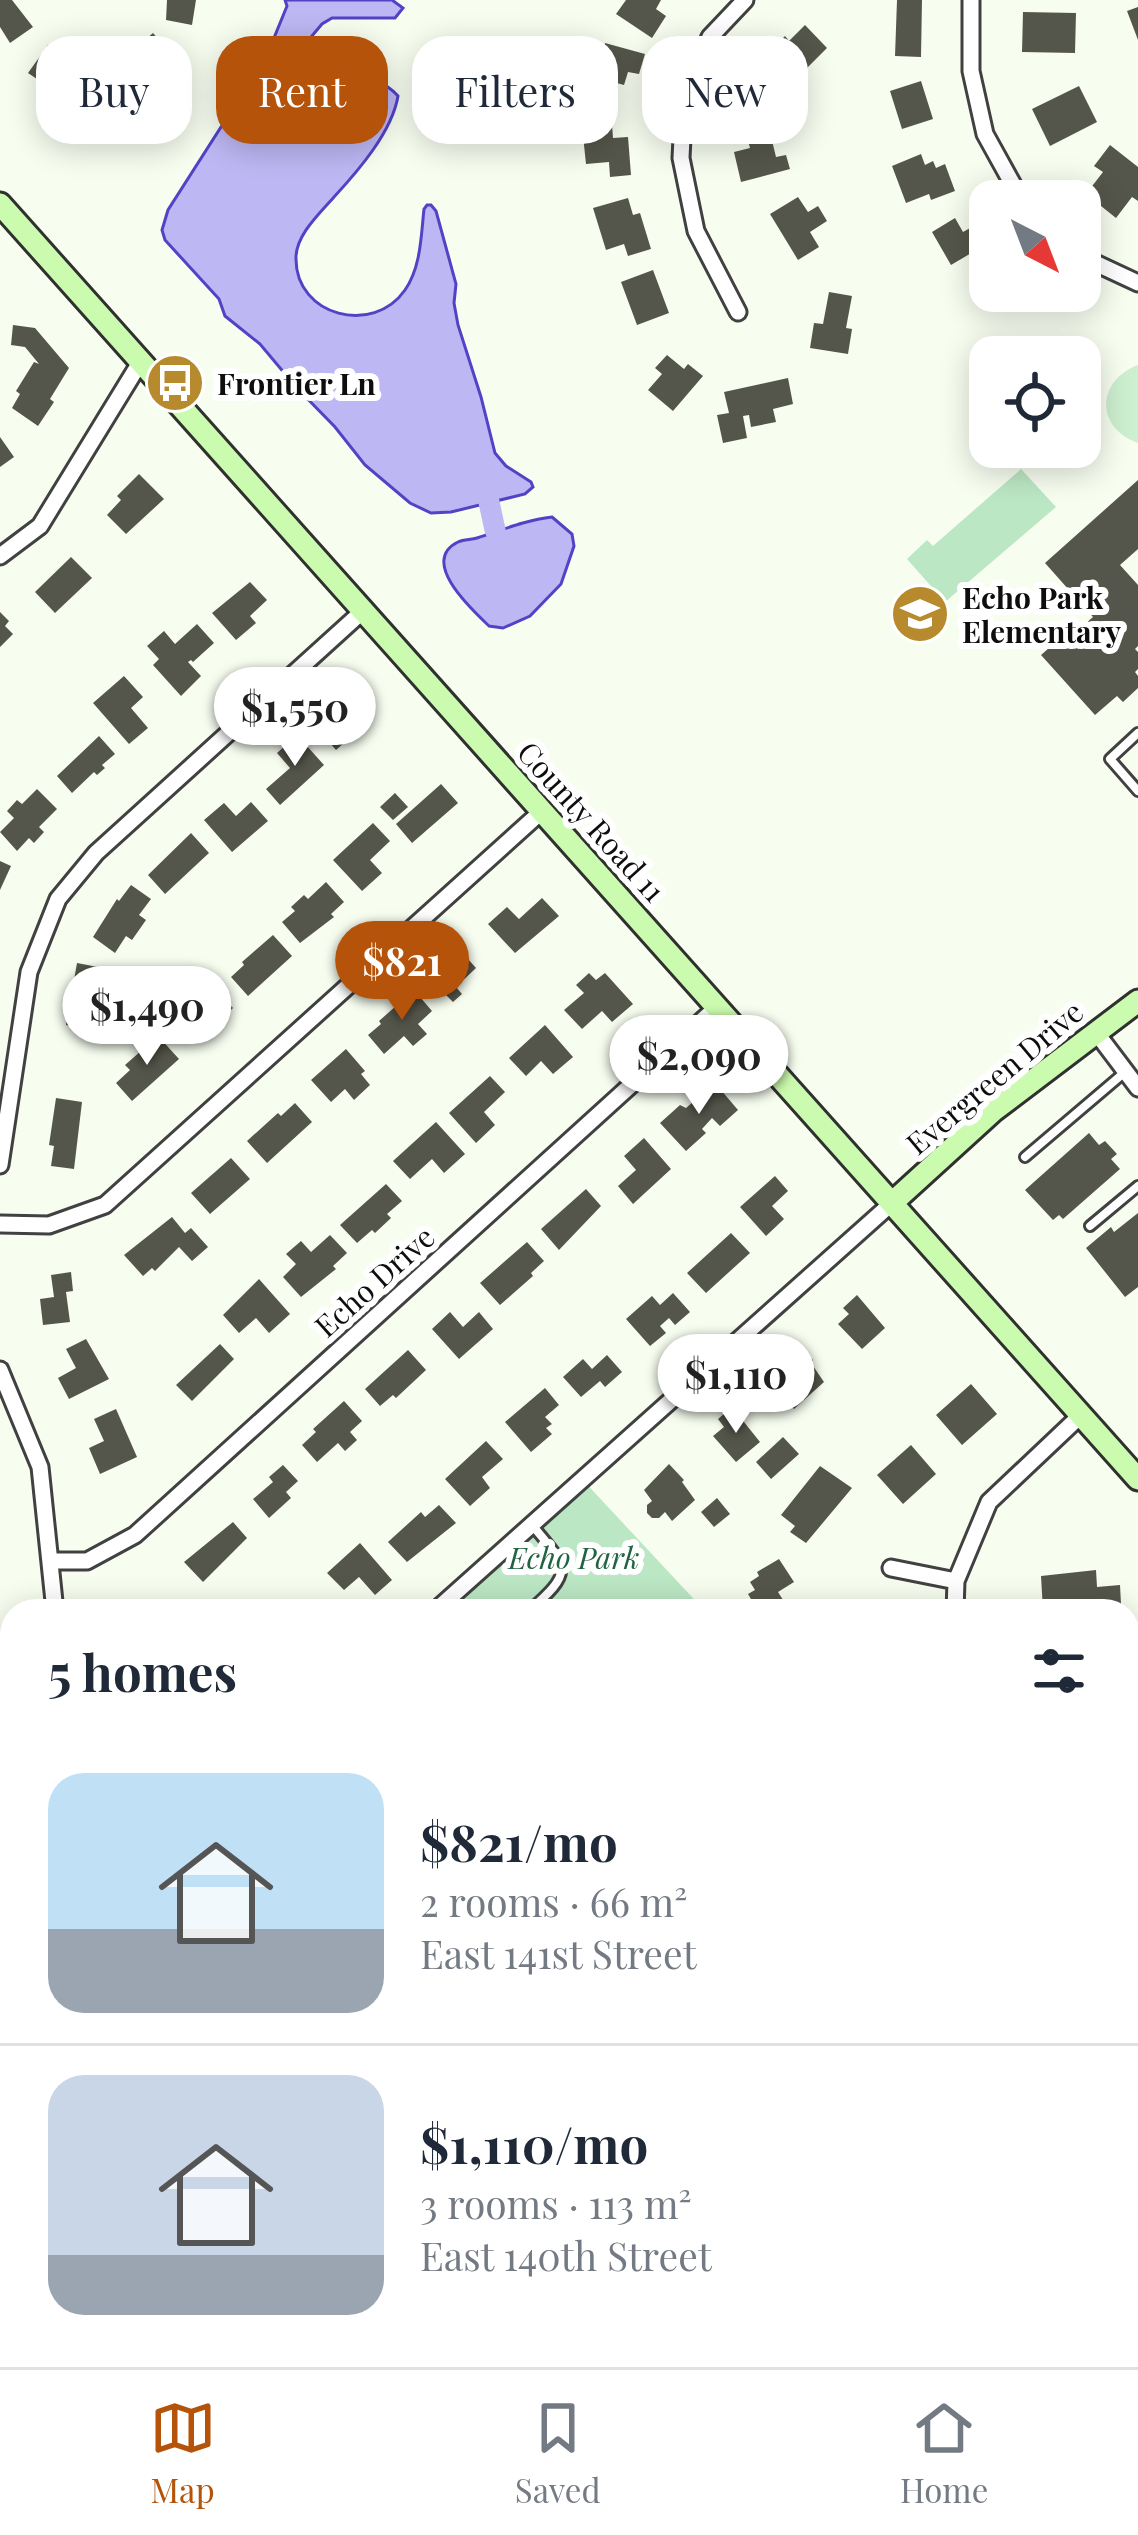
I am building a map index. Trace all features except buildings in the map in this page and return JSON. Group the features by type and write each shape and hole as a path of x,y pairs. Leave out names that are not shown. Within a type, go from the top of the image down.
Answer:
{"street":[{"path":"739,312 695,231 681,158 684,97 710,38 745,0"},
{"path":"970,0 971,71 985,134 1010,180"},
{"name":"County Road 11","path":"0,204 1138,1480"},
{"path":"1101,266 1138,284"},
{"path":"0,556 40,526 141,361"},
{"path":"0,1165 29,972 58,899 96,854 364,610"},
{"path":"0,1224 49,1226 104,1205 542,811"},
{"name":"Evergreen Drive","path":"892,1203 993,1111 1138,1001"},
{"name":"Echo Drive","path":"50,1561 87,1561 134,1535 717,1007"},
{"path":"1095,1031 1138,1088"},
{"path":"448,1599 892,1203"},
{"path":"0,1370 40,1467 54,1599"},
{"path":"955,1599 956,1581 989,1502 1081,1415"},
{"path":"891,1568 956,1581"}],"lane":[{"path":"1138,733 1110,759 1138,791"},
{"path":"1025,1157 1126,1072"},
{"path":"1090,1226 1138,1186"},
{"path":"531,1524 563,1569 561,1579 542,1599"}],"green space":[{"path":"1138,365 1138,443 1114,427 1106,404 1114,382"},
{"path":"1021,469 1056,507 945,602 907,559 927,540 933,546"},
{"name":"Echo Park","path":"581,1478 694,1599 448,1599"}],"shaded area":[{"path":"285,0 392,0 403,8 395,18 332,18 312,36 275,36"},
{"path":"388,88 398,96 388,125"},
{"path":"216,135 216,144 377,144 304,234 296,259 299,279 322,306 338,313 374,313 391,304 414,271 424,209 431,205 456,284 458,325 495,453 533,487 525,494 451,512 431,513 410,503 365,465 260,344 225,316 219,299 165,240 162,230 168,210"},
{"path":"552,517 572,534 574,546 561,584 530,616 503,628 489,626 452,585 444,561 447,550 460,541"}],"waterway":[{"path":"489,502 495,530"}],"place":[{"name":"Frontier Ln","path":"175,383"},
{"name":"Echo Park Elementary","path":"920,614"}]}
